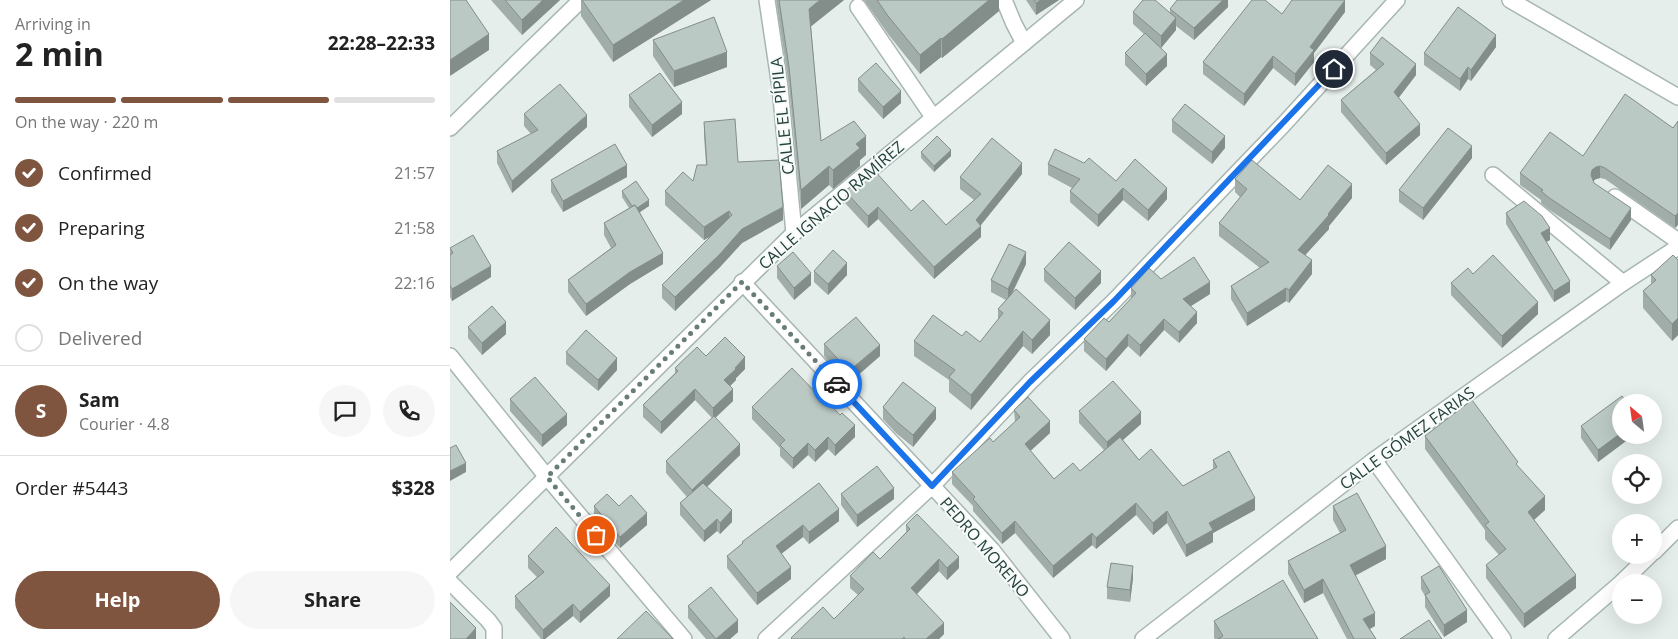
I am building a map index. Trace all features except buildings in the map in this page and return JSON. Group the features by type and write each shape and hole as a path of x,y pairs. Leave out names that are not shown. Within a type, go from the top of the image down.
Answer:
{"street":[{"path":"450,128 581,0"},
{"name":"CALLE EL PÍPILA","path":"767,0 780,87 794,233"},
{"path":"1004,0 1024,42"},
{"name":"CALLE IGNACIO RAMÍREZ","path":"450,572 742,282 794,233 1076,0"},
{"path":"766,639 932,486 1030,382 1114,301 1277,131 1397,0"},
{"path":"1510,0 1678,97"},
{"path":"858,7 933,117"},
{"path":"1493,175 1623,283"},
{"path":"1600,186 1678,240"},
{"name":"CALLE GÓMEZ FARIAS","path":"1143,639 1374,460 1623,283 1678,247"},
{"name":"PEDRO MORENO","path":"742,282 992,550 1062,639"},
{"path":"450,356 547,477 684,639"},
{"path":"1374,460 1503,639"},
{"path":"1662,544 1678,528"},
{"path":"1631,574 1641,564"},
{"path":"450,582 488,620 494,628 494,639"},
{"path":"1556,639 1612,591"}],"way so far":[{"path":"596,535 547,477 742,282 837,384"}],"route":[{"path":"837,384 932,486 1030,382 1114,301 1284,124 1334,69"}]}
